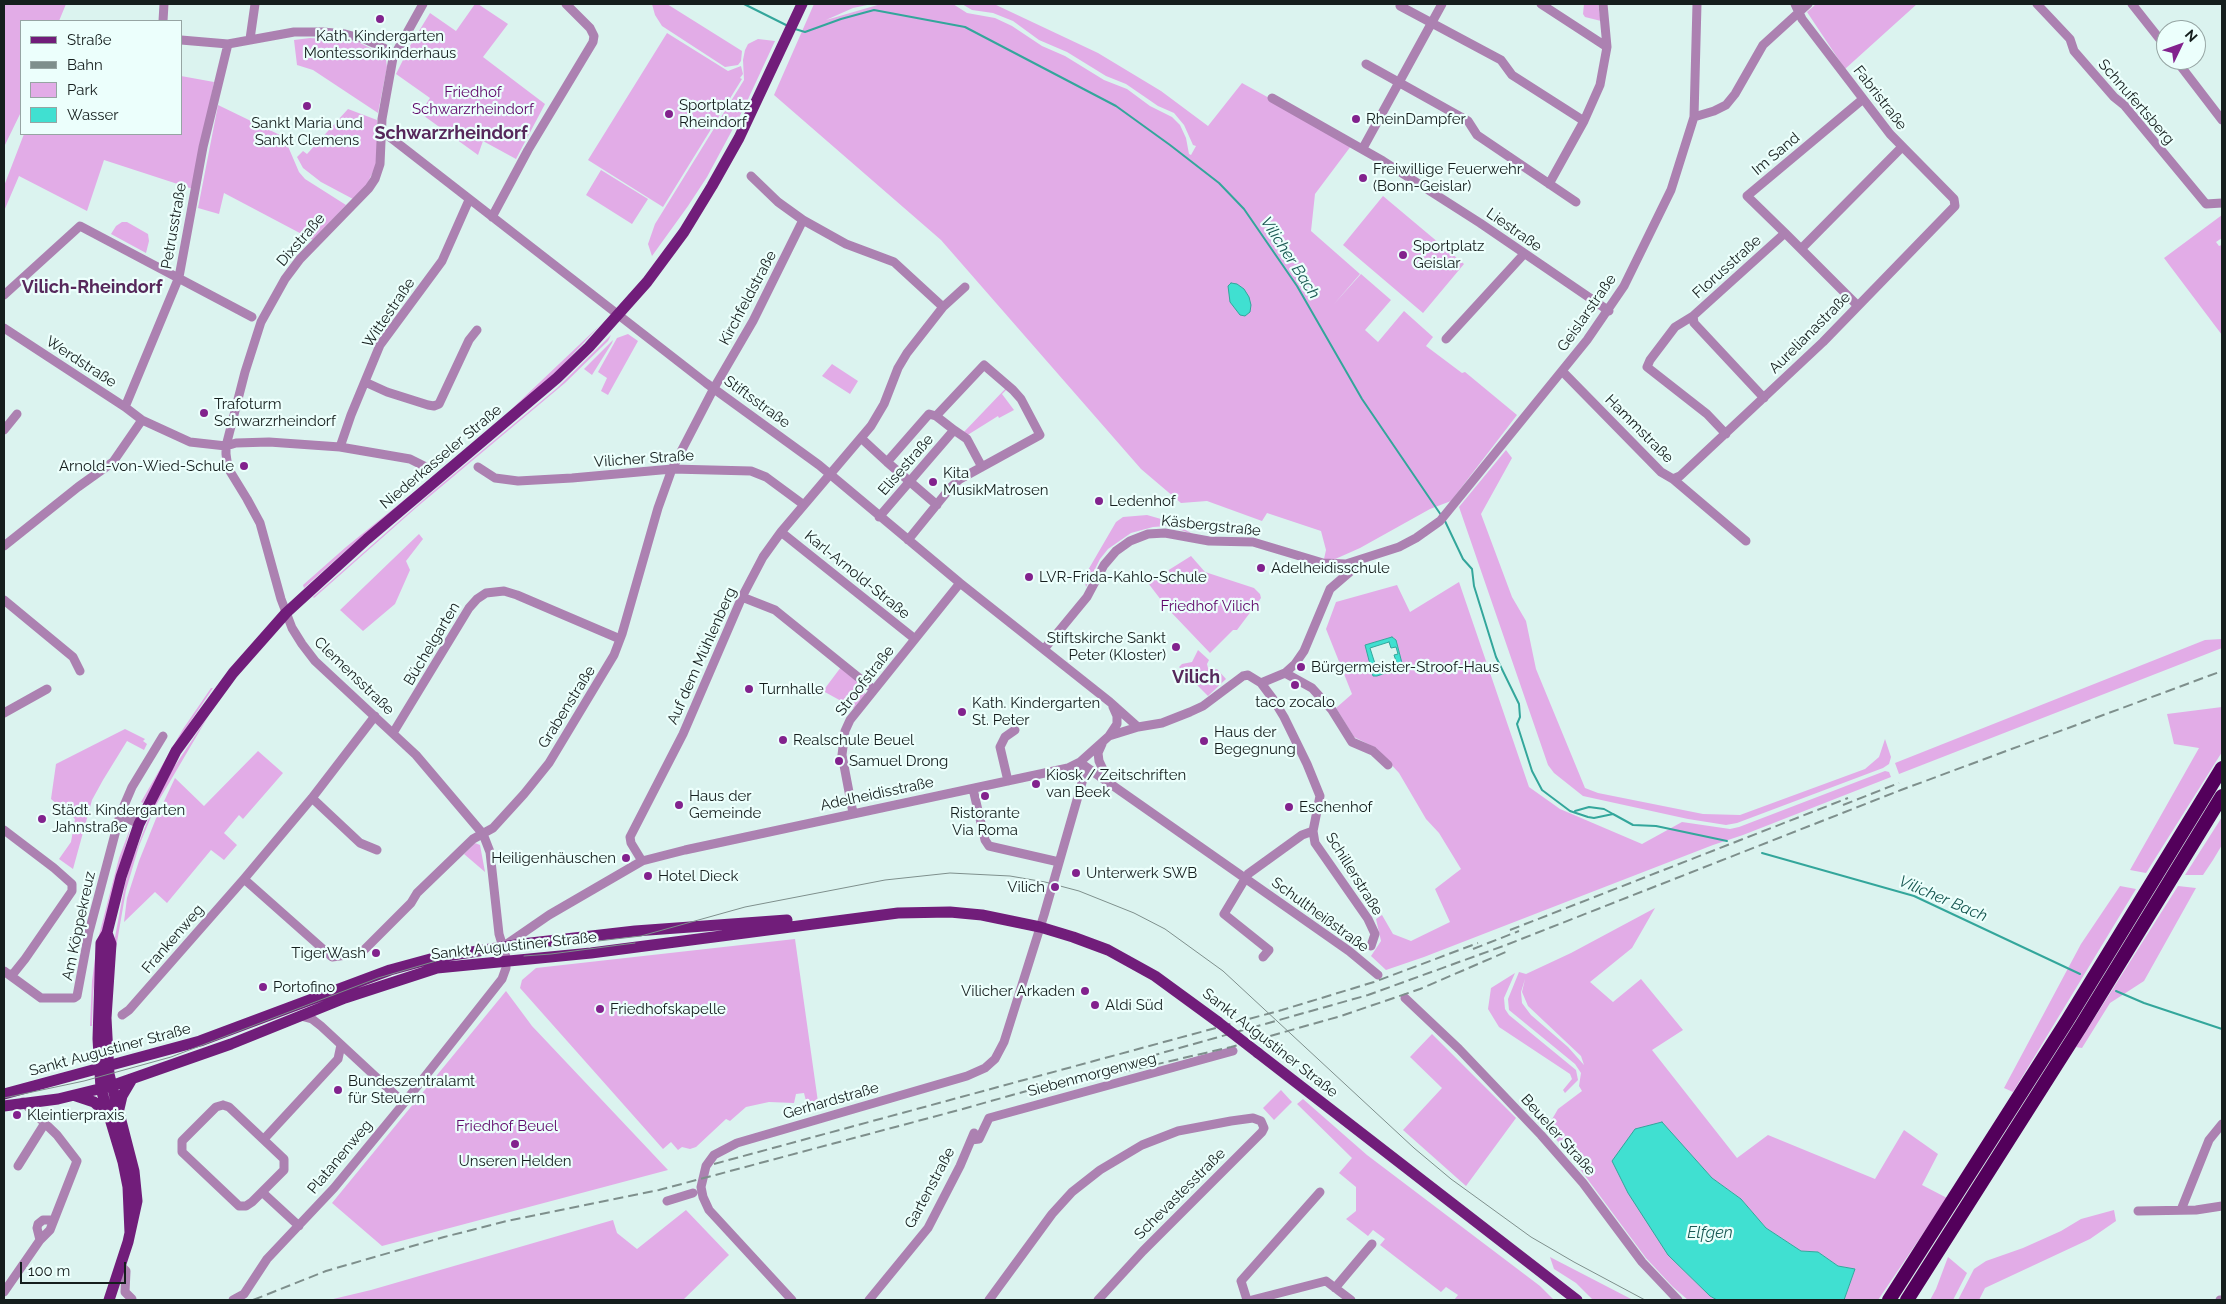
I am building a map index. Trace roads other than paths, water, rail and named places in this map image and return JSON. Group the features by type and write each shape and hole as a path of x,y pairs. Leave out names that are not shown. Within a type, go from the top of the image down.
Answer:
{"highway":[{"path":"1889,1300 2066,1021 2222,768"},
{"path":"1907,1300 2081,1026 2222,796"}],"main road":[{"name":"Niederkasseler Straße","path":"109,1300 121,1266 137,1201 136,1184 112,1115 106,1088 102,1040 106,1018 111,944 107,933 121,877 141,820 176,751 233,673 286,613 367,539 490,437 557,378 619,315 662,262 712,186 739,138 802,4"},
{"name":"Sankt Augustiner Straße","path":"4,1094 200,1041 412,963 458,953 635,931 883,912 982,915 1040,927 1108,950 1155,976 1218,1022 1577,1300"},
{"name":"Sankt Augustiner Straße","path":"4,1106 106,1088 231,1044 323,1006 390,982 437,968 644,946 898,913"},
{"path":"80,1074 102,1040 117,1055 130,1061"},
{"path":"74,1095 94,1102 112,1115 132,1079"}],"street":[{"path":"162,20 164,4"},
{"path":"250,39 255,4"},
{"path":"182,40 228,44 294,32 345,34 364,39 384,48 393,58 423,4"},
{"path":"489,214 593,42 594,36 590,28 566,4"},
{"path":"1363,148 1442,4"},
{"path":"1541,4 1607,47"},
{"path":"1549,184 1584,121 1600,85 1607,47 1603,4"},
{"name":"Geislarstraße","path":"1366,559 1416,538 1448,513 1562,371 1624,286 1666,201 1694,116 1697,4"},
{"path":"1694,116 1714,111 1726,105 1735,94 1764,45 1797,8 1808,4"},
{"name":"Schnufertsberg","path":"2037,4 2070,40 2074,52 2114,97 2124,105 2206,204 2222,202"},
{"path":"2132,4 2156,34"},
{"path":"1400,6 1501,60 1512,75 1584,121"},
{"name":"Fabristraße","path":"1797,8 1802,19 1901,148 1954,199"},
{"name":"Petrusstraße","path":"125,407 180,277 203,146 228,44"},
{"name":"Dixstraße","path":"226,446 245,372 261,322 300,259 369,188 380,164 382,131 393,58"},
{"path":"1366,64 1468,121 1477,135 1576,202"},
{"path":"2184,70 2222,120"},
{"name":"Liestraße","path":"1272,98 1363,148 1480,223 1608,310"},
{"name":"Im Sand","path":"1785,233 1748,196 1863,100"},
{"name":"Stiftsstraße","path":"382,131 714,388 802,452 960,583 1045,648 1138,727"},
{"path":"1801,249 1901,148"},
{"path":"751,176 778,202 803,220 846,244 894,262 943,307"},
{"name":"Aurelianastraße","path":"1673,479 1680,476 1726,434 1822,342 1953,209 1956,202 1954,199"},
{"name":"Wittestraße","path":"340,447 380,345 442,261 469,200"},
{"name":"Wittestraße","path":"458,225 467,211 471,209 489,214"},
{"name":"Kirchfeldstraße","path":"714,388 752,321 803,220"},
{"path":"4,295 80,226 180,277 252,317"},
{"path":"1785,233 1858,305"},
{"name":"Florusstraße","path":"1764,398 1694,323 1693,316 1785,233"},
{"path":"1446,339 1524,254"},
{"name":"Auf dem Mühlenberg","path":"640,858 630,843 630,837 683,734 742,597 763,557 781,532 880,413 898,368 907,353 943,307 965,286"},
{"path":"1693,316 1675,327 1650,360 1647,367 1707,414 1726,434"},
{"name":"Werdstraße","path":"4,328 142,420"},
{"path":"365,382 387,392 434,406 439,404 469,340 476,330"},
{"path":"887,462 930,414 936,416 984,365 1021,399 1040,435 960,479 908,540"},
{"name":"Hammstraße","path":"1562,371 1661,472 1673,479 1746,541"},
{"name":"Grabenstraße","path":"244,879 332,957 361,953 411,903 417,893 473,839 492,828 549,763 606,670 620,638 650,534 672,469 714,388"},
{"path":"4,430 17,414"},
{"name":"Elisestraße","path":"936,416 967,439 982,467"},
{"path":"4,546 78,487 114,462 142,420 190,442 226,446 236,443 269,442 340,447 410,458 424,466"},
{"name":"Elisestraße","path":"879,517 954,430"},
{"path":"860,438 937,504"},
{"name":"Clemensstraße","path":"226,446 228,468 260,523 286,613 302,644 315,661 416,755 483,834 490,852 499,934 504,946 507,962"},
{"name":"Vilicher Straße","path":"478,467 495,478 517,481 672,469 751,471 766,477 804,505"},
{"name":"Karl-Arnold-Straße","path":"781,532 915,639"},
{"name":"Käsbergstraße","path":"1045,648 1087,598 1104,565 1116,551 1130,541 1148,534 1165,533 1209,542 1253,542 1323,563 1346,564 1366,559"},
{"path":"1261,683 1285,673 1295,664 1304,650 1330,589 1366,559"},
{"path":"1336,564 1341,568 1344,576"},
{"name":"Stroofstraße","path":"853,813 842,755 842,742 850,720 960,583"},
{"name":"Büchelgarten","path":"393,733 469,608 477,598 486,593 504,591 517,595 620,638"},
{"path":"742,597 775,610 874,690"},
{"path":"4,600 73,657 80,671"},
{"path":"1285,673 1312,688 1332,710 1352,742 1373,751 1388,765"},
{"name":"Adelheidisstraße","path":"504,946 549,915 640,858 1060,770 1080,762 1106,739 1138,727 1162,723 1203,706 1245,675 1251,676 1261,683"},
{"name":"Schillerstraße","path":"1261,683 1284,717 1318,788 1320,804 1313,832 1315,843 1368,919 1374,934 1371,946"},
{"path":"4,713 48,689"},
{"path":"1108,780 1099,761 1098,753 1116,724 1117,716 1110,702"},
{"name":"Frankenweg","path":"122,1015 129,1010 244,879 312,798 375,716"},
{"path":"1008,781 1000,747 1005,737 1015,730"},
{"name":"Am Köppekreuz","path":"6,972 40,998 74,998 77,996 88,932 121,812 132,787 164,736"},
{"name":"Schultheißstraße","path":"1080,762 1349,951 1378,975"},
{"name":"Gerhardstraße","path":"792,1300 707,1207 703,1197 701,1180 710,1160 722,1149 737,1143 944,1084 985,1068 994,1059 1002,1048 1086,772 1080,762"},
{"path":"973,788 985,840 989,846 1058,862"},
{"path":"312,798 360,843 377,850"},
{"path":"121,812 141,820"},
{"path":"4,830 72,884 72,891 25,959 13,974 6,972"},
{"name":"Schultheißstraße","path":"1264,957 1269,950 1224,914 1245,878 1302,835 1313,832"},
{"name":"Platanenweg","path":"233,1300 244,1294 263,1264 299,1226 404,1103 502,979 507,962"},
{"name":"Beueler Straße","path":"1405,998 1458,1049 1550,1144 1583,1183 1642,1262 1678,1300"},
{"path":"321,1026 318,1018 323,1006"},
{"path":"300,1016 312,1020 321,1026 404,1103"},
{"path":"264,1139 338,1059 342,1045"},
{"name":"Siebenmorgenweg","path":"972,1136 979,1139 990,1118 1234,1051"},
{"path":"338,1059 353,1056"},
{"path":"4,1292 40,1240 48,1233 78,1161 45,1123 23,1102"},
{"path":"223,1105 229,1108 264,1139 284,1159 284,1170 246,1206 239,1206 182,1152 182,1143 216,1107 223,1105"},
{"name":"Schevastesstraße","path":"988,1300 1052,1214 1072,1192 1100,1170 1142,1145 1178,1131 1243,1119 1257,1118 1261,1120 1264,1128 1120,1274 1098,1300"},
{"path":"18,1166 45,1123"},
{"path":"2181,1210 2209,1140 2222,1124"},
{"name":"Gartenstraße","path":"869,1300 928,1228 972,1136"},
{"path":"262,1192 299,1226"},
{"path":"1247,1300 1241,1281 1320,1192"},
{"path":"667,1201 693,1193"},
{"path":"2138,1212 2222,1206"},
{"path":"40,1240 38,1224 43,1220 52,1220"},
{"path":"1335,1288 1372,1244"},
{"path":"121,1266 126,1271 125,1292 132,1299"},
{"path":"1252,1300 1326,1281 1351,1300"}],"water":[{"path":"1231,283 1237,284 1244,289 1249,297 1250,312 1245,316 1240,315 1230,302 1228,286"},
{"path":"1392,637 1396,640 1403,667 1373,676 1365,645","holes":["1389,642 1391,648 1396,647 1398,654 1394,655 1397,664 1377,670 1370,648"]},
{"name":"Elfgen","path":"1662,1122 1712,1178 1741,1199 1766,1228 1801,1251 1818,1252 1838,1266 1855,1269 1844,1300 1717,1300 1710,1296 1668,1255 1628,1193 1612,1161 1635,1129"}],"waterway":[{"name":"Vilicher Bach","path":"744,4 786,25"},
{"name":"Vilicher Bach","path":"795,29 805,32 874,10 965,27 1116,106 1170,145 1219,183 1244,209 1297,286 1362,399 1441,515"},
{"name":"Vilicher Bach","path":"1444,519 1463,559 1472,569 1474,586 1496,657 1519,704 1520,717 1517,724 1532,771 1542,790 1570,811 1588,817 1594,818 1613,814 1633,825 1656,826 1727,841"},
{"name":"Vilicher Bach","path":"1575,811 1589,807 1604,809 1613,814"},
{"name":"Vilicher Bach","path":"1762,853 1914,896 2080,974"},
{"path":"2116,991 2144,1003 2222,1029"}],"tram line":[{"path":"4,1098 84,1081 171,1057 378,978 443,959 641,936 745,907 885,880 950,873 1010,876 1045,882 1079,891 1134,913 1165,929 1223,971 1414,1148 1451,1179 1531,1237 1645,1300"},
{"path":"524,956 635,943"}],"railway":[{"path":"253,1300 326,1271 444,1237 507,1221 659,1190 959,1110 1368,995 1506,945 1901,790 2222,671"},
{"path":"1843,805 1899,783"},
{"path":"1510,930 1848,798"},
{"path":"1473,949 1519,931"},
{"path":"714,1164 1282,1010 1374,982 1478,943"},
{"path":"1110,1075 1231,1047 1341,1016 1420,989 1508,951"}],"place":[{"name":"Kath. Kindergarten Montessorikinderhaus","path":"380,19"},
{"name":"Sankt Maria und Sankt Clemens","path":"307,106"},
{"name":"Sportplatz Rheindorf","path":"669,114"},
{"name":"RheinDampfer","path":"1356,119"},
{"name":"Freiwillige Feuerwehr (Bonn-Geislar)","path":"1363,178"},
{"name":"Sportplatz Geislar","path":"1403,255"},
{"name":"Trafoturm Schwarzrheindorf","path":"204,413"},
{"name":"Arnold-von-Wied-Schule","path":"244,466"},
{"name":"Kita MusikMatrosen","path":"933,482"},
{"name":"Ledenhof","path":"1099,501"},
{"name":"Adelheidisschule","path":"1261,568"},
{"name":"LVR-Frida-Kahlo-Schule","path":"1029,577"},
{"name":"Stiftskirche Sankt Peter (Kloster)","path":"1176,647"},
{"name":"Bürgermeister-Stroof-Haus","path":"1301,667"},
{"name":"taco zocalo","path":"1295,685"},
{"name":"Turnhalle","path":"749,689"},
{"name":"Kath. Kindergarten St. Peter","path":"962,712"},
{"name":"Realschule Beuel","path":"783,740"},
{"name":"Haus der Begegnung","path":"1204,741"},
{"name":"Samuel Drong","path":"839,761"},
{"name":"Kiosk / Zeitschriften van Beek","path":"1036,784"},
{"name":"Ristorante Via Roma","path":"985,796"},
{"name":"Haus der Gemeinde","path":"679,805"},
{"name":"Eschenhof","path":"1289,807"},
{"name":"Städt. Kindergarten Jahnstraße","path":"42,819"},
{"name":"Heiligenhäuschen","path":"626,858"},
{"name":"Unterwerk SWB","path":"1076,873"},
{"name":"Hotel Dieck","path":"648,876"},
{"name":"Vilich","path":"1055,887"},
{"name":"TigerWash","path":"376,953"},
{"name":"Portofino","path":"263,987"},
{"name":"Vilicher Arkaden","path":"1085,991"},
{"name":"Aldi Süd","path":"1095,1005"},
{"name":"Friedhofskapelle","path":"600,1009"},
{"name":"Bundeszentralamt für Steuern","path":"338,1090"},
{"name":"Kleintierpraxis","path":"17,1115"},
{"name":"Unseren Helden","path":"515,1144"}],"district":[{"name":"Schwarzrheindorf","path":"451,134"},
{"name":"Vilich-Rheindorf","path":"92,288"},
{"name":"Vilich","path":"1196,678"}],"park label":[{"name":"Friedhof Schwarzrheindorf","path":"473,100"},
{"name":"Friedhof Vilich","path":"1210,606"},
{"name":"Friedhof Beuel","path":"507,1126"}]}
